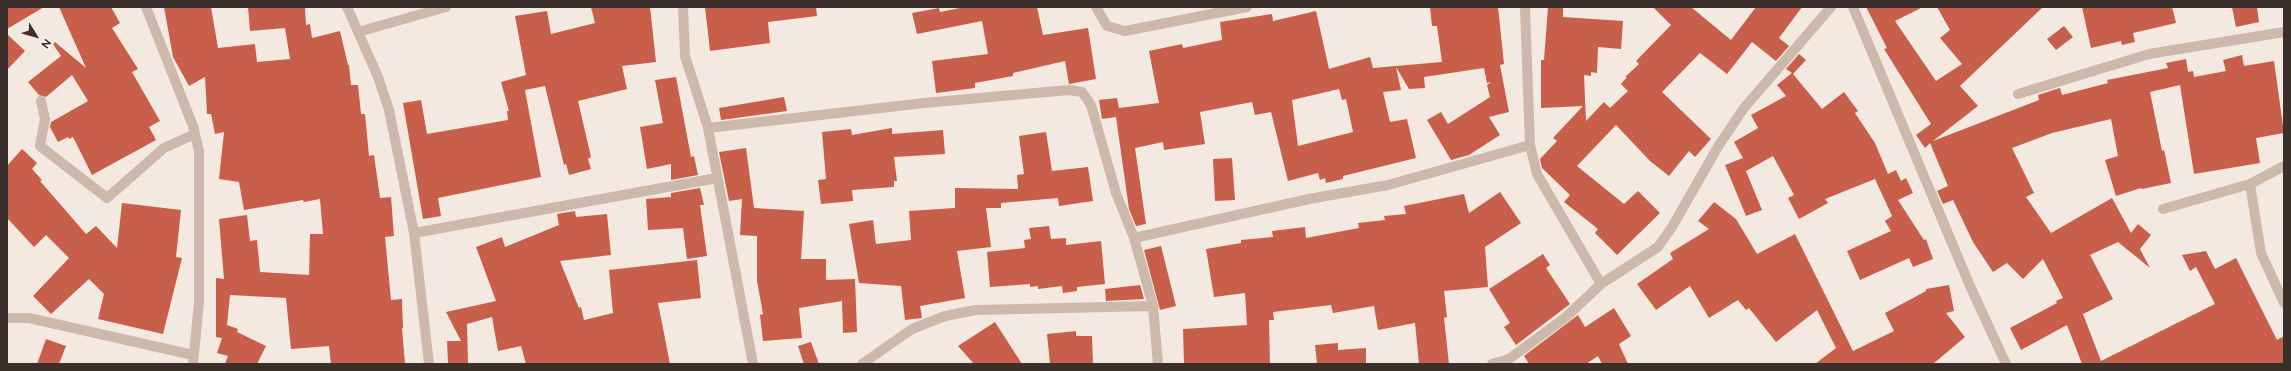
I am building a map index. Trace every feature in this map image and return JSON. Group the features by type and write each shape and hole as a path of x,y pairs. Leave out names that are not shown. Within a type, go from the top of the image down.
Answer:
{"street":[{"path":"7,318 29,318 193,359 199,302 199,151 195,134 146,7"},
{"path":"347,7 378,77 389,110 414,233 429,364"},
{"path":"358,32 446,7"},
{"path":"683,7 685,56 708,128 753,364"},
{"path":"1096,7 1107,26 1125,31 1247,7"},
{"path":"1525,7 1530,145 1537,174 1601,284"},
{"path":"1492,364 1510,362 1566,317 1601,284 1658,247 1672,227 1720,145 1744,108 1831,7"},
{"path":"1853,7 1970,286 2006,364"},
{"path":"2018,94 2149,54 2284,32"},
{"path":"708,128 924,103 1069,90 1082,92 1091,105 1116,193 1134,238 1153,306 1158,364"},
{"path":"41,101 45,119 40,146 107,198 164,148 195,134"},
{"path":"1134,238 1309,199 1388,185 1530,145"},
{"path":"2163,208 2250,184 2284,166"},
{"path":"414,233 717,178"},
{"path":"2250,184 2260,253 2284,302"},
{"path":"862,364 912,329 945,316 968,312 1153,306"}],"building":[{"path":"7,7 44,7 7,29"},
{"path":"59,7 111,7 120,23 112,28 138,69 132,72 160,121 149,127 156,140 92,175 73,137 69,139 68,137 58,142 50,127 51,122 88,101 72,75 46,97 39,95 28,82 61,56 53,44 55,42 86,68"},
{"path":"164,7 211,7 218,48 255,44 257,62 290,59 285,28 250,31 248,7 305,7 306,25 310,24 312,38 340,31 349,65 351,85 358,85 361,114 365,114 369,156 374,155 380,198 391,197 394,236 385,237 391,300 402,299 402,328 405,364 331,364 329,346 291,349 286,298 230,295 227,325 238,329 237,332 266,346 257,364 225,364 228,356 217,353 222,338 216,337 216,278 224,279 219,219 247,215 250,241 257,240 260,272 309,275 310,234 323,234 320,199 304,202 303,200 244,210 239,182 219,179 224,132 215,134 211,114 207,114 205,77 189,86 173,57"},
{"path":"591,7 650,7 656,62 622,66 627,89 578,101 591,157 588,159 591,169 569,175 566,164 564,165 545,86 525,90 541,177 438,198 441,216 423,219 403,103 421,100 427,134 508,120 507,111 509,111 501,82 526,75 515,16 547,11 551,34 595,23"},
{"path":"705,7 816,7 817,16 768,22 770,43 710,51"},
{"path":"965,7 1037,7 1043,35 1088,28 1096,79 1069,84 1065,61 1013,73 1013,76 975,83 975,88 936,93 932,61 988,54 982,21 917,34 912,13 939,8 940,12"},
{"path":"1430,7 1498,7 1504,64 1500,65 1509,112 1489,117 1500,135 1469,155 1451,160 1427,120 1441,112 1448,124 1490,97 1487,85 1491,82 1487,83 1484,68 1424,77 1425,88 1409,89 1396,67 1401,90 1383,92 1390,122 1407,119 1416,158 1343,176 1343,179 1326,183 1325,178 1320,180 1318,173 1288,181 1271,112 1255,115 1252,102 1200,112 1205,144 1164,150 1163,142 1135,148 1146,224 1136,226 1129,209 1116,117 1102,119 1099,100 1117,98 1119,108 1159,103 1149,51 1182,44 1183,48 1222,40 1220,22 1272,14 1273,21 1316,11 1329,69 1370,57 1373,68 1442,62 1437,26 1432,26","holes":["1339,89 1342,100 1346,99 1353,132 1298,146 1292,100"]},
{"path":"1548,7 1563,7 1563,17 1623,21 1621,49 1598,47 1597,73 1591,72 1591,76 1584,75 1586,121 1604,102 1610,108 1628,91 1621,84 1627,77 1625,77 1639,64 1636,61 1671,25 1653,7 1691,7 1731,40 1756,7 1802,7 1779,38 1789,46 1776,61 1752,42 1727,74 1700,53 1662,92 1711,139 1695,157 1689,151 1669,176 1650,161 1616,125 1577,166 1624,204 1638,191 1660,213 1617,255 1595,233 1598,229 1564,202 1570,195 1542,168 1540,159 1557,141 1553,138 1583,106 1541,108 1541,60 1544,60"},
{"path":"1866,7 1923,7 1895,21 1936,81 1962,64 1940,38 1950,30 1937,7 2043,7 1960,86 1978,106 1933,141 2039,100 2038,95 2060,88 2062,95 2108,83 2107,80 2168,68 2166,63 2186,59 2188,72 2193,71 2194,77 2226,71 2223,60 2242,55 2244,66 2274,61 2284,133 2256,138 2260,163 2194,174 2180,85 2150,92 2162,151 2164,150 2171,183 2141,188 2116,196 2105,160 2118,156 2111,119 2052,133 2012,148 2034,193 2026,197 2051,233 2112,198 2131,233 2138,224 2151,235 2140,249 2150,268 2118,242 2090,255 2113,299 2083,314 2101,361 2215,304 2196,267 2190,271 2182,255 2206,251 2215,269 2236,258 2277,340 2284,336 2284,364 2082,364 2067,325 2021,350 2010,328 2057,303 2056,301 2063,298 2043,259 2023,279 2007,263 1993,272 1973,242 1953,200 1943,204 1937,191 1948,186 1930,143 1925,148 1916,135 1931,124 1884,49 1887,48"},
{"path":"2082,7 2172,7 2176,23 2133,33 2135,42 2122,45 2121,41 2091,48"},
{"path":"2232,7 2257,7 2259,22 2236,27"},
{"path":"2064,26 2073,37 2056,50 2047,39"},
{"path":"7,34 25,51 7,70"},
{"path":"1799,54 1806,60 1793,74 1822,109 1844,92 1858,111 1855,113 1875,143 1888,174 1896,170 1901,181 1906,178 1913,193 1898,200 1924,240 1926,239 1933,259 1913,267 1909,258 1860,280 1847,251 1891,231 1885,221 1892,216 1875,179 1825,199 1828,203 1799,219 1788,198 1794,195 1773,156 1746,171 1762,210 1746,216 1725,165 1743,158 1734,142 1758,128 1751,115 1786,96 1777,85 1792,73 1786,69"},
{"path":"676,77 691,157 694,156 698,175 671,180 671,164 647,169 640,127 663,123 655,80"},
{"path":"784,97 787,111 721,120 719,108"},
{"path":"892,128 892,134 943,130 945,154 894,157 897,181 894,181 894,187 852,190 853,201 821,204 818,180 826,179 822,132 851,129 852,135"},
{"path":"1046,132 1052,171 1088,167 1093,201 1059,206 1058,198 1001,203 1001,208 986,208 991,247 957,251 965,298 920,306 922,318 905,320 901,286 859,283 849,224 873,220 876,244 911,240 909,211 955,208 955,188 1018,189 1017,175 1024,174 1019,136"},
{"path":"746,148 754,208 804,211 801,259 826,259 826,280 855,279 857,332 843,333 842,301 799,308 802,338 763,341 760,315 763,314 757,281 757,236 740,235 742,199 729,201 719,152"},
{"path":"22,149 37,163 32,169 42,180 40,181 86,234 96,226 117,248 122,203 181,210 176,257 182,258 163,334 98,319 104,294 89,279 51,314 33,296 69,258 46,235 34,247 7,218 7,166"},
{"path":"1232,158 1235,200 1215,201 1213,159"},
{"path":"700,188 704,205 700,205 707,256 687,259 683,228 648,230 646,199 671,197 671,193"},
{"path":"1500,192 1521,223 1485,247 1488,287 1444,291 1447,317 1444,318 1449,364 1419,364 1415,323 1378,330 1374,306 1333,313 1331,305 1273,312 1274,320 1269,320 1270,364 1184,364 1183,329 1247,325 1245,293 1214,297 1206,249 1241,243 1241,240 1273,237 1272,231 1305,227 1306,238 1359,228 1358,223 1385,220 1384,216 1406,214 1404,206 1464,194 1469,213"},
{"path":"1714,202 1736,219 1757,254 1795,234 1853,351 1894,331 1885,313 1926,291 1926,289 1949,285 1954,311 1946,313 1965,337 1933,364 1815,364 1836,348 1817,310 1776,342 1749,308 1746,310 1738,300 1709,318 1690,286 1656,310 1637,284 1673,259 1670,253 1709,229 1698,221"},
{"path":"575,211 576,217 607,214 611,255 560,261 579,308 581,307 584,320 613,313 609,270 697,260 701,298 658,303 670,364 526,364 521,346 498,351 492,317 467,324 468,364 448,364 447,341 461,341 446,312 496,301 476,247 502,237 505,247 559,225 557,214"},
{"path":"1049,226 1051,239 1066,238 1066,245 1101,241 1105,284 1077,287 1077,291 1063,293 1062,286 1038,289 1038,286 1030,287 1030,284 990,287 987,252 1025,248 1024,240 1031,239 1029,228"},
{"path":"1161,246 1176,306 1160,310 1144,250"},
{"path":"1543,254 1550,265 1546,268 1570,304 1516,345 1504,327 1510,323 1489,289"},
{"path":"1140,285 1144,299 1106,301 1105,289"},
{"path":"1614,308 1631,336 1619,344 1628,364 1602,364 1598,356 1586,364 1529,364 1524,356 1578,315 1585,327"},
{"path":"995,322 1022,364 974,364 958,346"},
{"path":"1076,331 1076,336 1092,336 1093,364 1050,364 1047,334"},
{"path":"46,339 66,346 59,364 37,364"},
{"path":"811,342 819,364 804,364 798,346"},
{"path":"1338,343 1338,350 1366,348 1366,364 1317,364 1315,345"}]}
